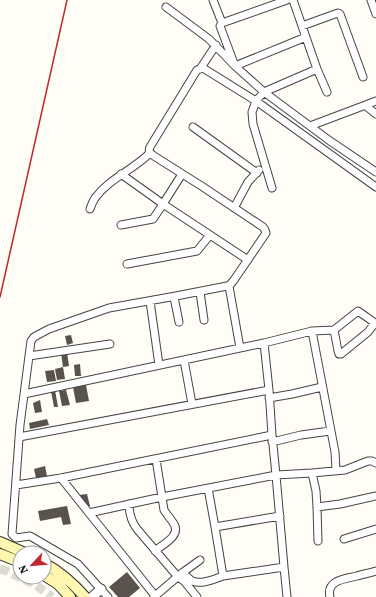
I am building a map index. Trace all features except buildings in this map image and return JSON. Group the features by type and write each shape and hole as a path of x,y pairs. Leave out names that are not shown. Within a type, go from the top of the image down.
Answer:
{"main road":[{"path":"0,542 12,547"},
{"path":"0,554 12,559"},
{"path":"52,567 79,589 85,597"},
{"path":"52,580 58,584 70,597"}],"street":[{"path":"213,0 222,23 220,26 235,66"},
{"path":"222,23 287,0"},
{"path":"293,0 317,69 327,92"},
{"path":"371,0 376,14"},
{"path":"166,7 216,45 235,66 264,92 330,141 376,172"},
{"path":"302,26 338,13 340,14 363,77"},
{"path":"235,66 306,37"},
{"path":"150,153 150,146 197,70 200,69 216,45"},
{"path":"200,69 203,68 256,101 376,187"},
{"path":"272,188 253,124 252,112 256,101 264,92 317,69"},
{"path":"310,126 376,101"},
{"path":"363,106 366,106 376,114"},
{"path":"193,127 258,171 248,182 234,208"},
{"path":"90,209 95,198 109,183 150,153"},
{"path":"108,597 78,564 30,536 16,538 13,535 19,437 28,356 32,339 41,332 109,308 229,286 266,233 263,226 150,153"},
{"path":"121,174 163,204 248,260"},
{"path":"122,225 153,219 182,174"},
{"path":"127,264 197,251 210,235"},
{"path":"229,286 240,348"},
{"path":"200,292 204,320"},
{"path":"174,297 179,322"},
{"path":"150,301 159,365"},
{"path":"24,394 264,344 312,331 334,330 358,311 376,323 368,332 341,354 339,354 338,351 334,330"},
{"path":"312,331 335,452 336,470"},
{"path":"28,356 110,344"},
{"path":"264,344 287,597"},
{"path":"184,360 192,404"},
{"path":"269,398 322,387"},
{"path":"19,437 268,390"},
{"path":"16,485 272,439 330,431"},
{"path":"155,551 173,537 176,532 176,528 164,510 156,459"},
{"path":"89,513 162,496 276,475 345,470 368,461 376,463"},
{"path":"312,473 316,491 318,541"},
{"path":"61,478 155,597 200,560"},
{"path":"208,488 223,576"},
{"path":"317,507 340,504 376,496"},
{"path":"129,504 129,514 132,522 155,551 180,575 197,597"},
{"path":"215,528 280,516"},
{"path":"344,539 376,529"},
{"path":"180,575 194,582 207,582 223,576 284,567"},
{"path":"330,597 329,593 331,587 337,581 376,571"},
{"path":"92,597 101,589"}],"tunnel":[{"path":"0,569 36,585 52,597"}],"railway":[{"path":"0,297 67,0"}]}
